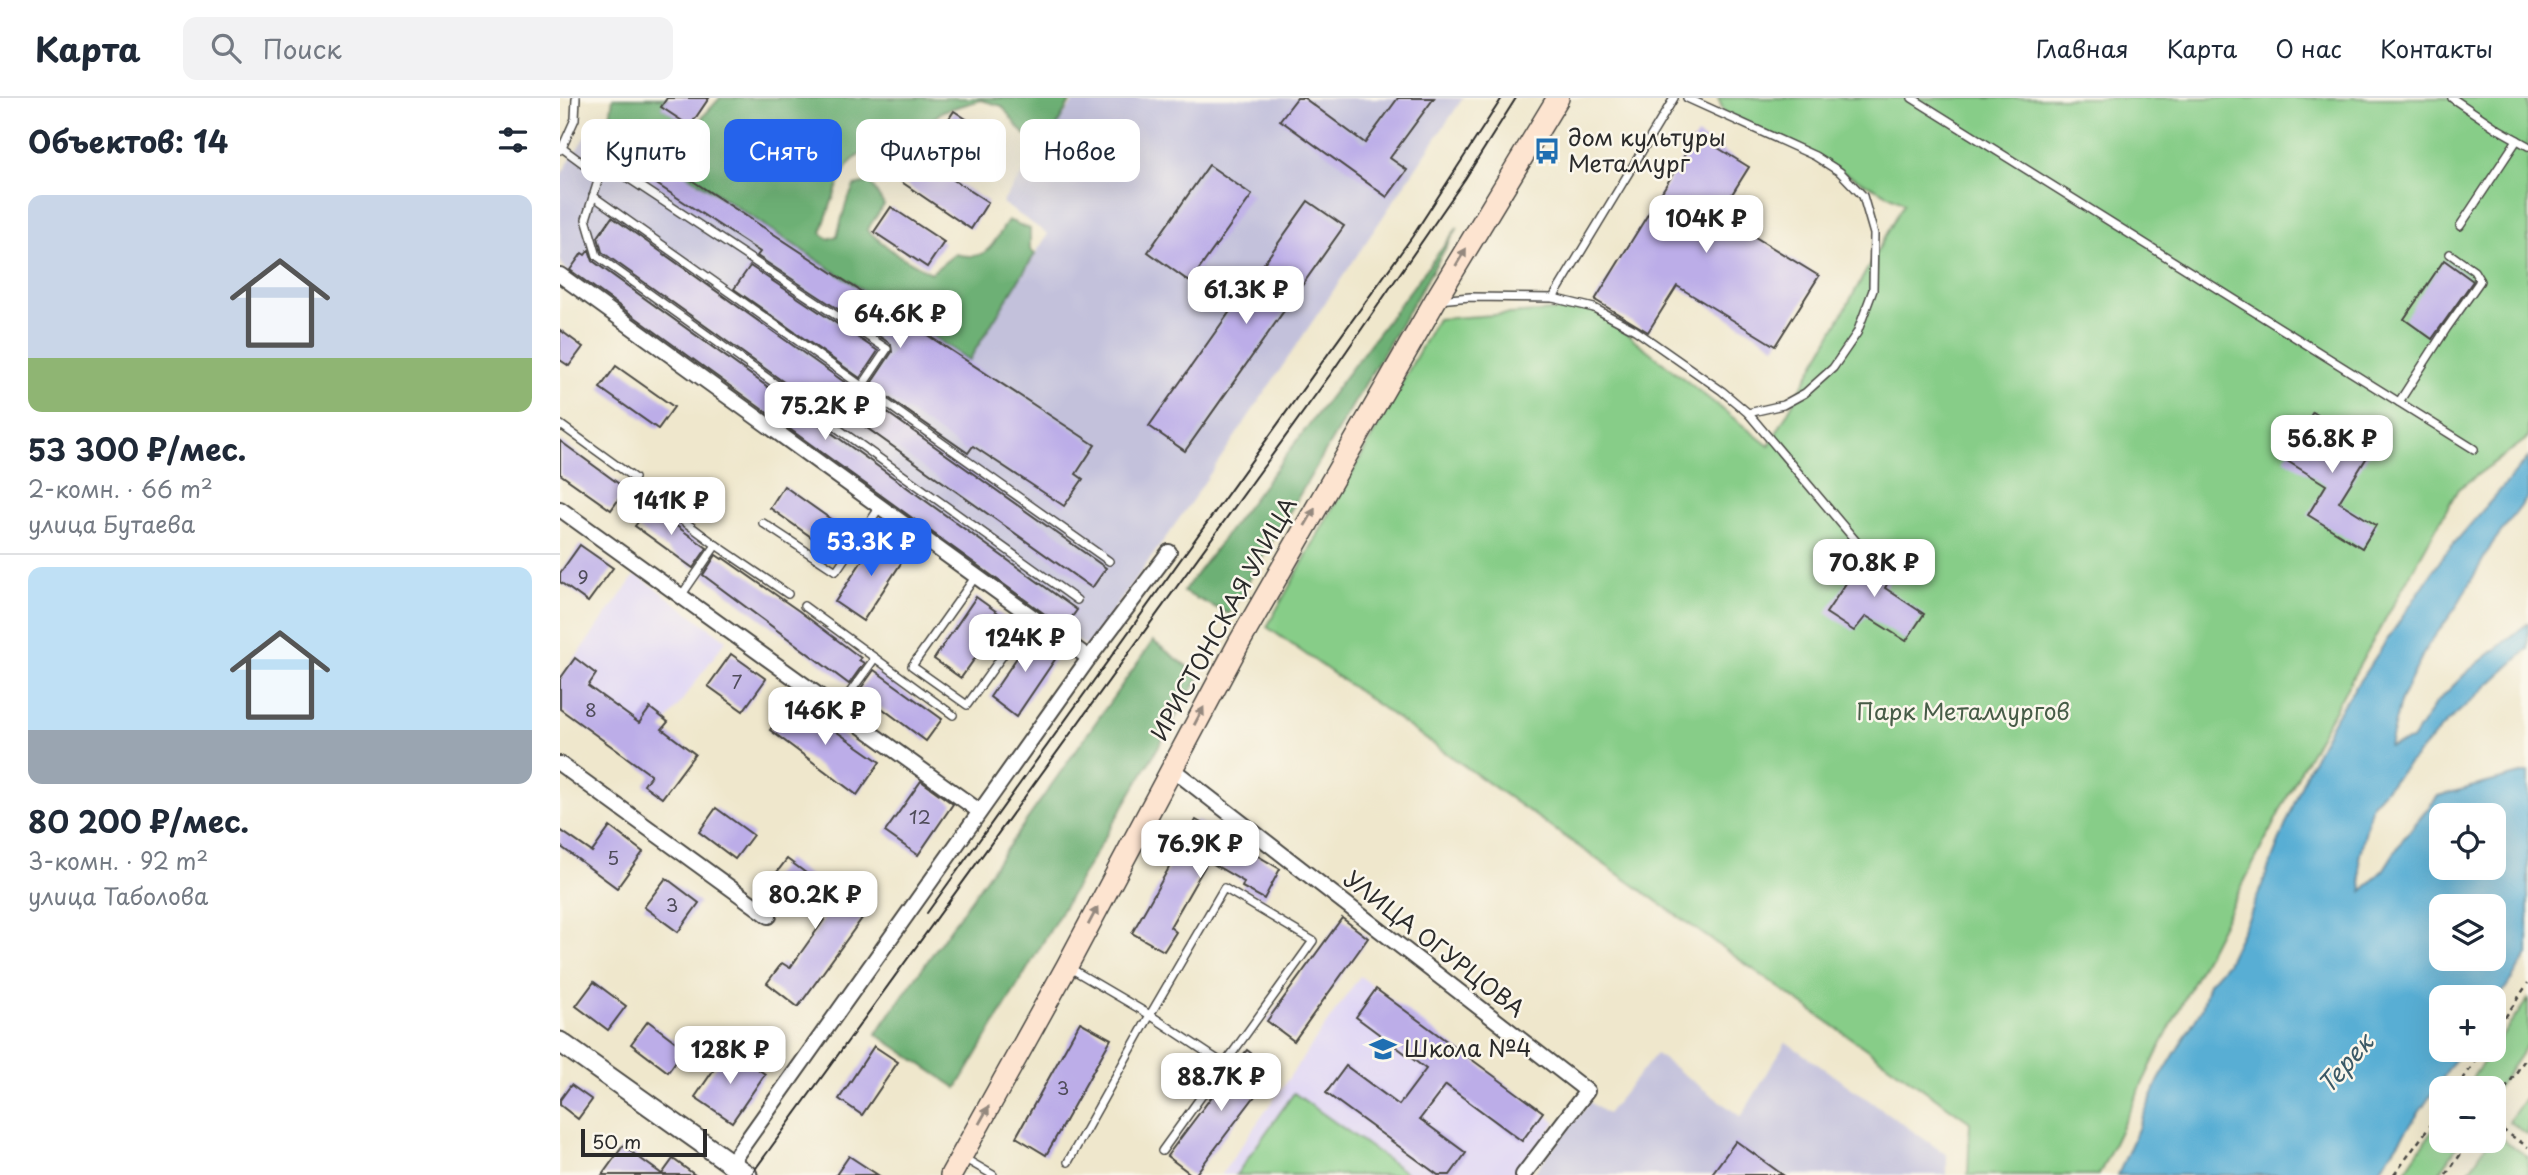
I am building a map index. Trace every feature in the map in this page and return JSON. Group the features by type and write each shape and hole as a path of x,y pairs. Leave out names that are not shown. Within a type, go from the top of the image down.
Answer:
{"main road":[{"name":"ИРИСТОНСКАЯ УЛИЦА","path":"956,1166 1067,966 1245,631 1435,301 1558,98"}],"street":[{"path":"560,275 1089,658"},
{"path":"560,509 979,811"},
{"path":"560,1042 733,1171 979,811 1169,552"},
{"path":"560,764 769,916"},
{"name":"УЛИЦА ОГУРЦОВА","path":"1171,768 1587,1091 1523,1175"}],"lane":[{"path":"576,98 575,119 561,149 581,163"},
{"path":"1553,298 1674,98"},
{"path":"1687,98 1815,156 1840,172 1863,196 1874,234 1873,290 1857,333 1833,368 1805,393 1783,405 1748,413"},
{"path":"1912,98 2474,449"},
{"path":"2452,98 2528,146"},
{"path":"2460,226 2518,140"},
{"path":"598,182 586,219 597,256 1077,600"},
{"path":"634,182 887,349 862,386"},
{"path":"593,196 1109,561"},
{"path":"2399,402 2446,328 2480,281 2474,271 2450,254"},
{"path":"1435,301 1470,298 1553,298 1594,307 1635,330 1722,391 1748,413 1860,546"},
{"path":"560,425 634,478"},
{"path":"654,499 788,594"},
{"path":"763,523 836,571 880,506"},
{"path":"681,596 716,545"},
{"path":"976,576 912,666 967,705 1031,615"},
{"path":"804,606 953,715"},
{"path":"838,709 875,657"},
{"path":"1068,1162 1224,888 1313,941 1162,1151"},
{"path":"1067,966 1150,1015 1224,1064"},
{"path":"956,1166 993,1175"}],"path":[{"path":"2506,1016 2528,983"},
{"path":"2506,1088 2528,1055"},
{"path":"2394,1175 2429,1127"},
{"path":"2506,1132 2528,1147"},
{"path":"2446,1175 2462,1153"}],"shaded area":[{"path":"1076,98 1463,98 1189,505 1087,647 564,269 560,259 560,176 581,143 581,182 699,182 969,359 1048,234 1002,203 1020,177 1020,182 1140,182 1140,119 1061,119"},
{"path":"636,574 726,640 636,764 560,709 560,679"},
{"name":"Школа №4","path":"1360,976 1556,1122 1515,1175 1221,1175"},
{"path":"1786,1042 1947,1155 1947,1175 1532,1175 1590,1102 1607,1114 1656,1054 1741,1117"}],"green space":[{"path":"613,98 667,98 662,107 680,119 610,119"},
{"path":"720,98 1072,98 1061,119 1020,119 1020,130 1002,106 981,100 943,111 933,119 856,119 856,158 842,177 842,119 724,119 724,182 840,182 821,233 828,239 837,236 854,186 870,182 884,205 867,230 896,254 931,273 955,254 976,256 989,249 1008,220 1030,229 1030,249 1035,254 969,360 699,182 710,182 710,119 701,119"},
{"name":"Парк Металлургов","path":"1718,98 2528,98 2528,438 2458,489 2302,768 2156,1055 2099,1175 1968,1175 1970,1122 1267,627 1437,319 1594,308 1769,446 1904,203 1724,112"},
{"path":"1458,227 1229,614 1183,592"},
{"path":"1153,641 1200,676 957,1088 876,1034"},
{"path":"2528,999 2528,1044 2506,1076 2473,1076 2483,1062 2506,1062 2506,1030"},
{"path":"1294,1093 1409,1175 1236,1175"},
{"path":"2528,1094 2528,1135 2509,1121"},
{"path":"2429,1136 2429,1153 2453,1153 2438,1175 2402,1175"},
{"path":"2506,1141 2528,1157 2528,1175 2466,1175 2481,1153 2506,1153"}],"water":[{"name":"Терек","path":"2528,458 2528,497 2492,544 2455,609 2426,648 2400,702 2389,746 2412,740 2435,704 2467,672 2528,623 2528,649 2442,727 2372,804 2359,858 2362,891 2384,869 2403,839 2429,807 2429,880 2506,880 2506,803 2432,803 2438,796 2528,772 2528,955 2506,987 2506,985 2429,985 2429,1062 2454,1062 2444,1076 2429,1076 2429,1098 2376,1175 2118,1175 2159,1080 2202,1008 2209,983 2227,963 2250,915 2307,771 2336,716 2444,555"}],"building":[{"path":"667,98 709,98 695,119 679,119 661,107"},
{"path":"1297,98 1304,98 1365,143 1398,98 1434,98 1390,158 1407,170 1387,197 1280,120"},
{"path":"954,111 966,119 949,119"},
{"path":"1697,135 1749,167 1719,215 1819,276 1775,346 1677,286 1648,332 1595,300"},
{"path":"1209,165 1252,195 1190,282 1148,252"},
{"path":"653,182 694,182 1095,445 1076,474 1083,479 1064,506 973,446 968,453 870,385 892,352 891,344 757,256 760,252"},
{"path":"902,182 957,182 988,202 971,229"},
{"path":"1308,201 1344,226 1185,451 1149,426"},
{"path":"891,207 944,242 927,267 874,232"},
{"path":"612,217 1106,568 1092,588 819,394 813,403 602,252 598,237"},
{"path":"589,250 593,261 1077,610 1064,628 570,270 582,253 585,255"},
{"path":"2444,260 2473,281 2432,339 2404,319"},
{"path":"750,266 878,351 860,378 734,289"},
{"path":"560,330 583,347 569,366 560,360"},
{"path":"616,366 674,407 658,429 600,388"},
{"path":"2313,412 2372,449 2339,502 2376,525 2362,548 2308,515 2326,485 2284,459"},
{"path":"560,441 626,489 611,510 560,474"},
{"path":"784,486 839,525 824,546 770,508"},
{"path":"650,507 707,548 693,568 635,526"},
{"path":"879,535 907,554 863,621 835,602"},
{"path":"580,545 613,568 588,602 560,582 560,573"},
{"path":"1869,549 1896,567 1885,588 1924,614 1906,641 1866,616 1854,631 1826,613"},
{"path":"716,555 799,611 861,658 859,660 864,663 849,684 703,575"},
{"path":"976,597 1004,617 961,678 934,659"},
{"path":"1035,631 1053,644 1049,649 1058,655 1016,717 990,697"},
{"path":"731,654 766,679 743,711 708,686"},
{"path":"575,658 596,674 588,686 639,723 650,708 668,722 662,729 695,754 662,798 644,785 651,775 560,709 560,679"},
{"path":"874,670 942,719 926,741 859,691"},
{"path":"791,700 880,762 857,795 770,730"},
{"path":"921,781 953,804 918,855 885,832"},
{"path":"716,808 753,835 735,859 699,832"},
{"path":"1196,820 1280,869 1264,899 1242,887 1244,882 1208,861 1170,927 1176,932 1164,951 1132,933"},
{"path":"610,827 643,852 617,888 560,846 560,830 592,852"},
{"path":"787,859 833,893 837,887 868,910 798,1007 767,983 782,963 790,968 824,920 771,880"},
{"path":"666,878 699,903 678,932 644,907"},
{"path":"1342,918 1368,938 1294,1041 1267,1021"},
{"path":"594,982 626,1006 608,1030 576,1006"},
{"path":"1376,989 1543,1112 1522,1141 1446,1085 1420,1119 1466,1153 1450,1175 1438,1175 1326,1093 1346,1066 1399,1105 1426,1069 1356,1017"},
{"path":"648,1021 685,1049 668,1072 631,1044"},
{"path":"1080,1022 1111,1039 1046,1155 1016,1137"},
{"path":"874,1046 898,1062 862,1115 839,1099"},
{"path":"728,1049 765,1074 732,1122 695,1097"},
{"path":"1247,1050 1274,1071 1195,1175 1192,1175 1167,1156"},
{"path":"571,1085 592,1100 578,1119 560,1105 560,1100"},
{"path":"1736,1141 1783,1175 1711,1175"},
{"path":"623,1146 662,1174 673,1159 695,1175 602,1175"},
{"path":"849,1156 878,1175 836,1175"}],"tram line":[{"path":"927,913 1412,237 1502,98"},
{"path":"751,1175 1330,375 1465,179 1516,98"}],"place":[{"name":"дом культуры Металлург","path":"1547,151"},
{"name":"Школа №4","path":"1383,1049"}]}
